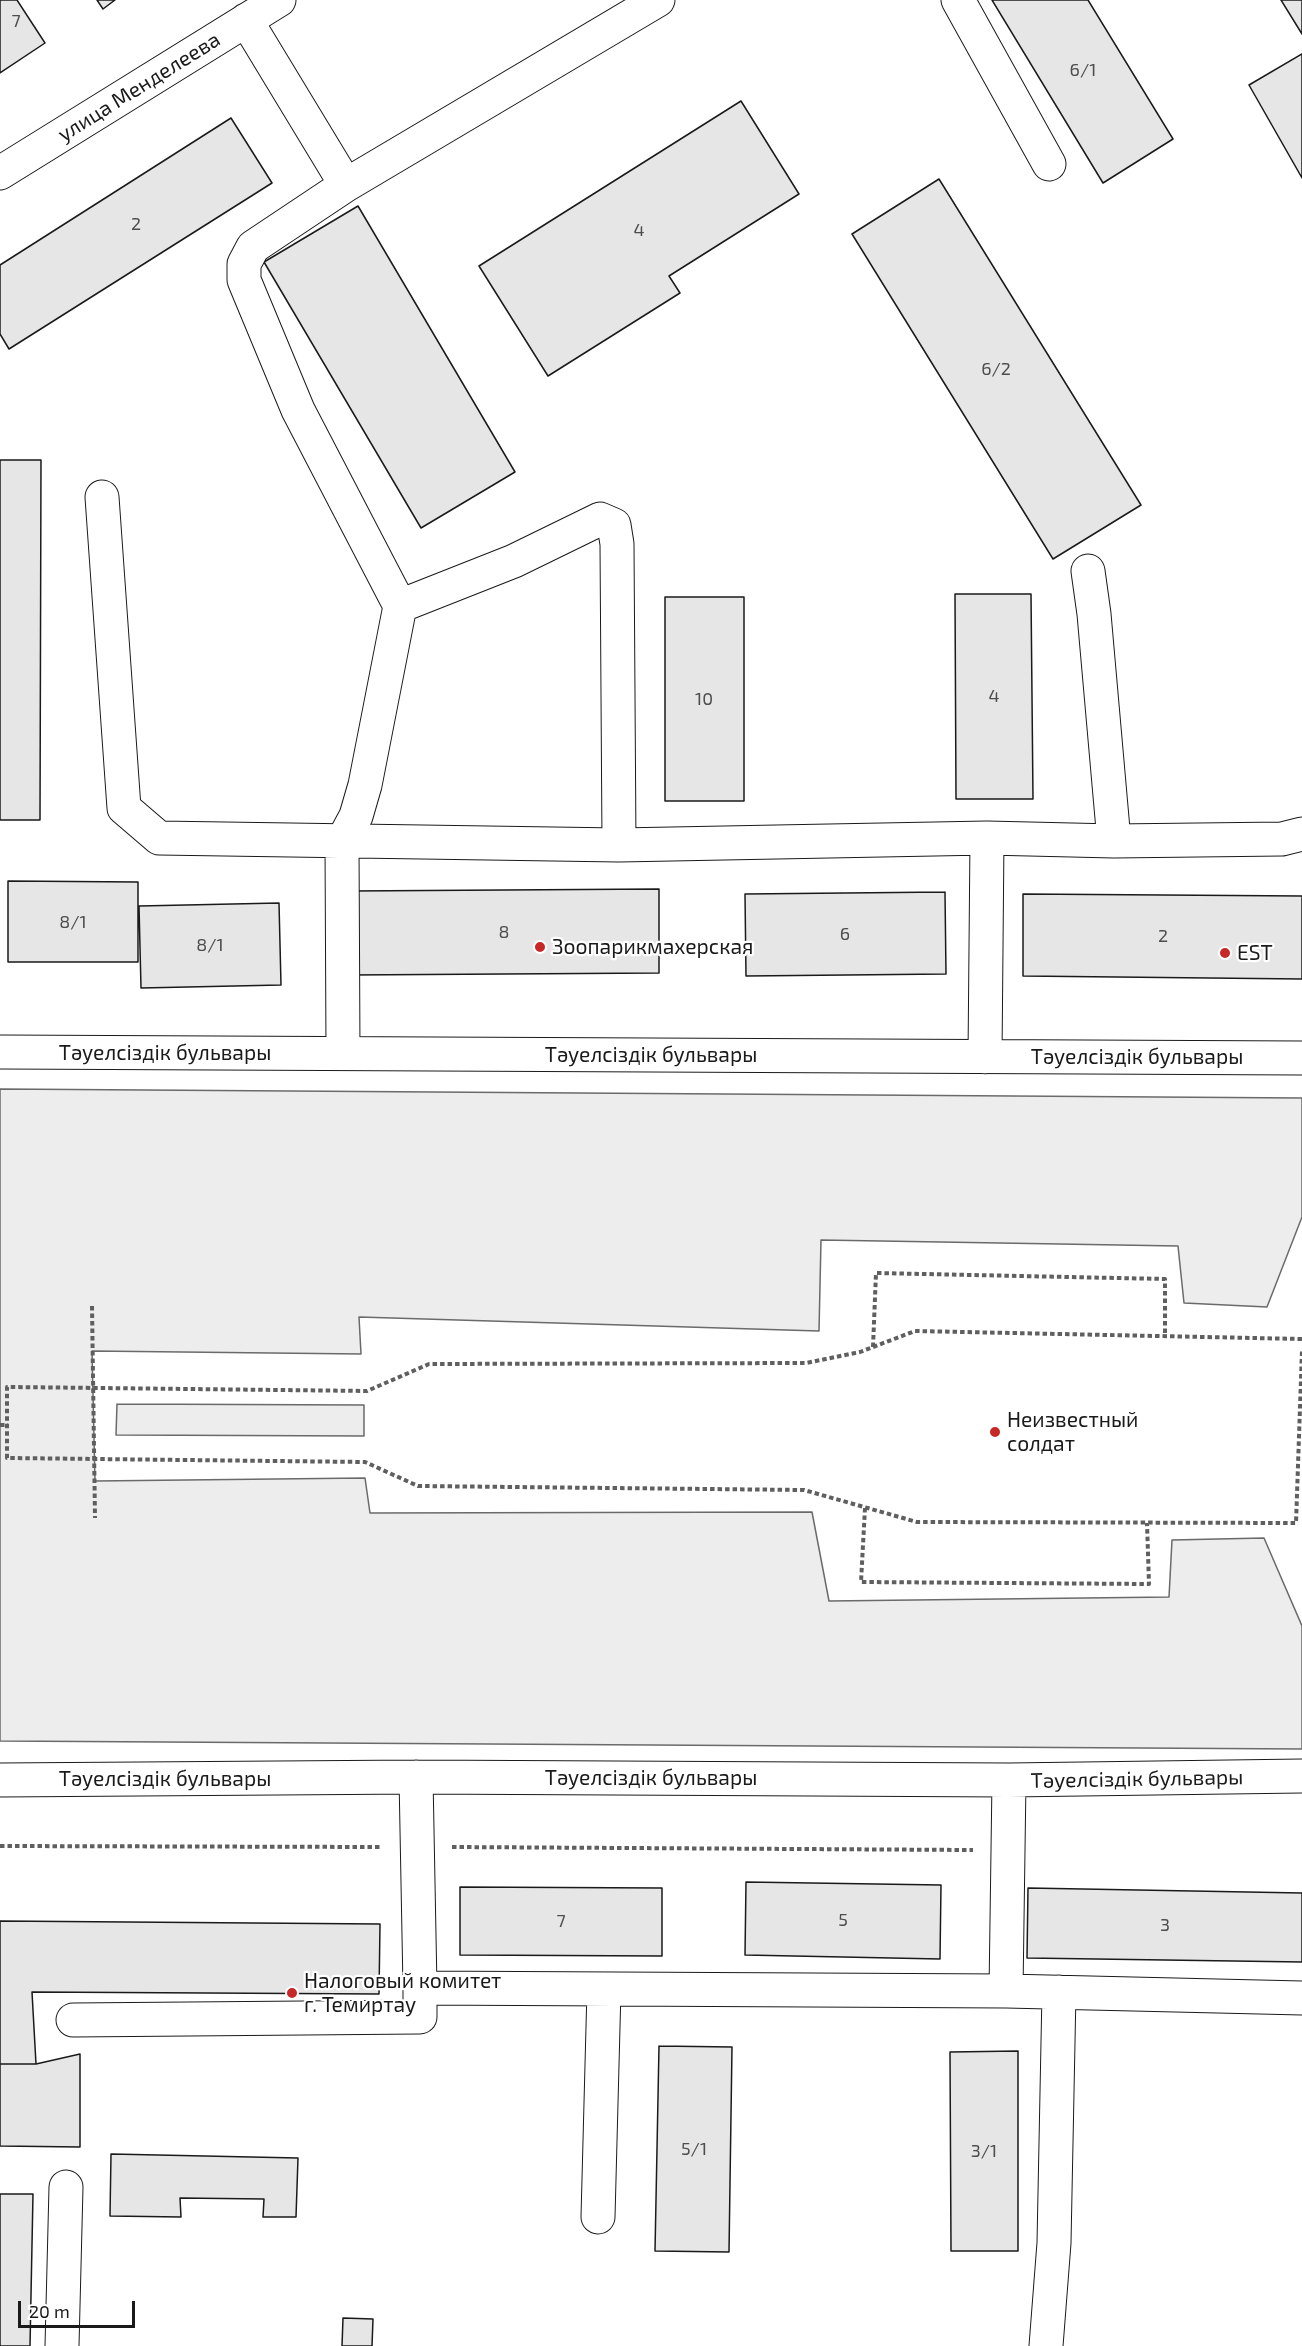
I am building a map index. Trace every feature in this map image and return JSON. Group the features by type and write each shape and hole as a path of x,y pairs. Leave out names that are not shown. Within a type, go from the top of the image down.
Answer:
{"street":[{"name":"улица Менделеева","path":"0,173 279,0"},
{"path":"343,1053 342,842 356,816 365,785 399,606 298,410 244,280 244,264 253,248 346,185 658,0"},
{"path":"958,0 1049,164"},
{"path":"246,20 346,185"},
{"path":"102,497 124,808 159,838 619,845 987,838 1114,841 1282,839 1302,834"},
{"path":"399,606 514,561 600,519 614,525 617,544 619,845"},
{"path":"1088,571 1094,614 1114,841"},
{"path":"985,1057 987,838"},
{"name":"Тәуелсіздік бульвары","path":"0,1052 1302,1058"},
{"name":"Тәуелсіздік бульвары","path":"0,1780 416,1777 1009,1780 1302,1776"},
{"path":"73,2020 420,2017 416,1777"},
{"path":"1006,1991 1009,1780"},
{"path":"420,1988 1006,1991 1302,1998"},
{"path":"598,2217 604,1989"},
{"path":"1046,2346 1054,2242 1059,1992"},
{"path":"62,2346 66,2187"}],"path":[{"path":"873,1347 876,1273 1165,1279 1165,1336"},
{"path":"92,1306 95,1518"},
{"path":"1302,1339 915,1331 873,1347 806,1363 429,1364 367,1391 7,1387 7,1458 365,1462 418,1486 804,1490 917,1522 1296,1523 1302,1350"},
{"path":"0,1425 8,1425"},
{"path":"865,1508 861,1582 1149,1584 1147,1523"},
{"path":"0,1846 1007,1850"}],"shaded area":[{"path":"0,1089 1302,1098 1302,1217 1267,1307 1184,1303 1178,1246 821,1240 819,1331 359,1317 361,1354 92,1351 95,1481 365,1478 370,1513 812,1512 829,1601 1169,1597 1172,1540 1264,1538 1302,1626 1302,1749 0,1741"},
{"path":"117,1404 364,1405 364,1436 116,1435"}],"building":[{"path":"0,0 17,0 45,43 0,73"},
{"path":"97,0 115,0 103,9"},
{"path":"992,0 1088,0 1173,139 1103,183"},
{"path":"1281,0 1302,0 1302,34"},
{"path":"1302,54 1302,178 1249,85"},
{"path":"741,101 799,194 669,276 680,293 548,376 479,266"},
{"path":"231,118 272,183 9,349 0,334 0,265"},
{"path":"939,179 1141,505 1053,559 852,234"},
{"path":"358,206 515,472 421,528 264,262"},
{"path":"0,460 41,460 40,820 0,820"},
{"path":"955,594 1031,594 1033,799 956,799"},
{"path":"665,597 744,597 744,801 665,801"},
{"path":"8,881 138,882 138,962 8,962"},
{"path":"659,889 659,973 349,975 349,891"},
{"path":"945,892 946,974 746,976 745,894"},
{"path":"1023,894 1302,896 1302,979 1023,976"},
{"path":"279,903 281,985 141,988 139,906"},
{"path":"746,1882 941,1885 940,1959 745,1955"},
{"path":"460,1887 662,1888 662,1956 460,1955"},
{"path":"1028,1888 1302,1893 1302,1962 1027,1958"},
{"name":"Налоговый комитет г. Темиртау","path":"0,1921 380,1924 379,1994 32,1992 36,2064 0,2064"},
{"path":"659,2046 732,2047 729,2252 655,2251"},
{"path":"1018,2051 1018,2251 951,2251 950,2052"},
{"path":"80,2054 80,2147 0,2146 0,2064 36,2064"},
{"path":"111,2154 298,2158 296,2217 263,2217 264,2199 180,2198 181,2217 110,2216"},
{"path":"0,2194 33,2194 30,2346 0,2346"},
{"path":"343,2318 373,2319 372,2346 342,2346"}],"place":[{"name":"Зоопарикмахерская","path":"540,947"},
{"name":"EST","path":"1225,953"},
{"name":"Неизвестный солдат","path":"995,1432"},
{"name":"Налоговый комитет г. Темиртау","path":"292,1993"}]}
